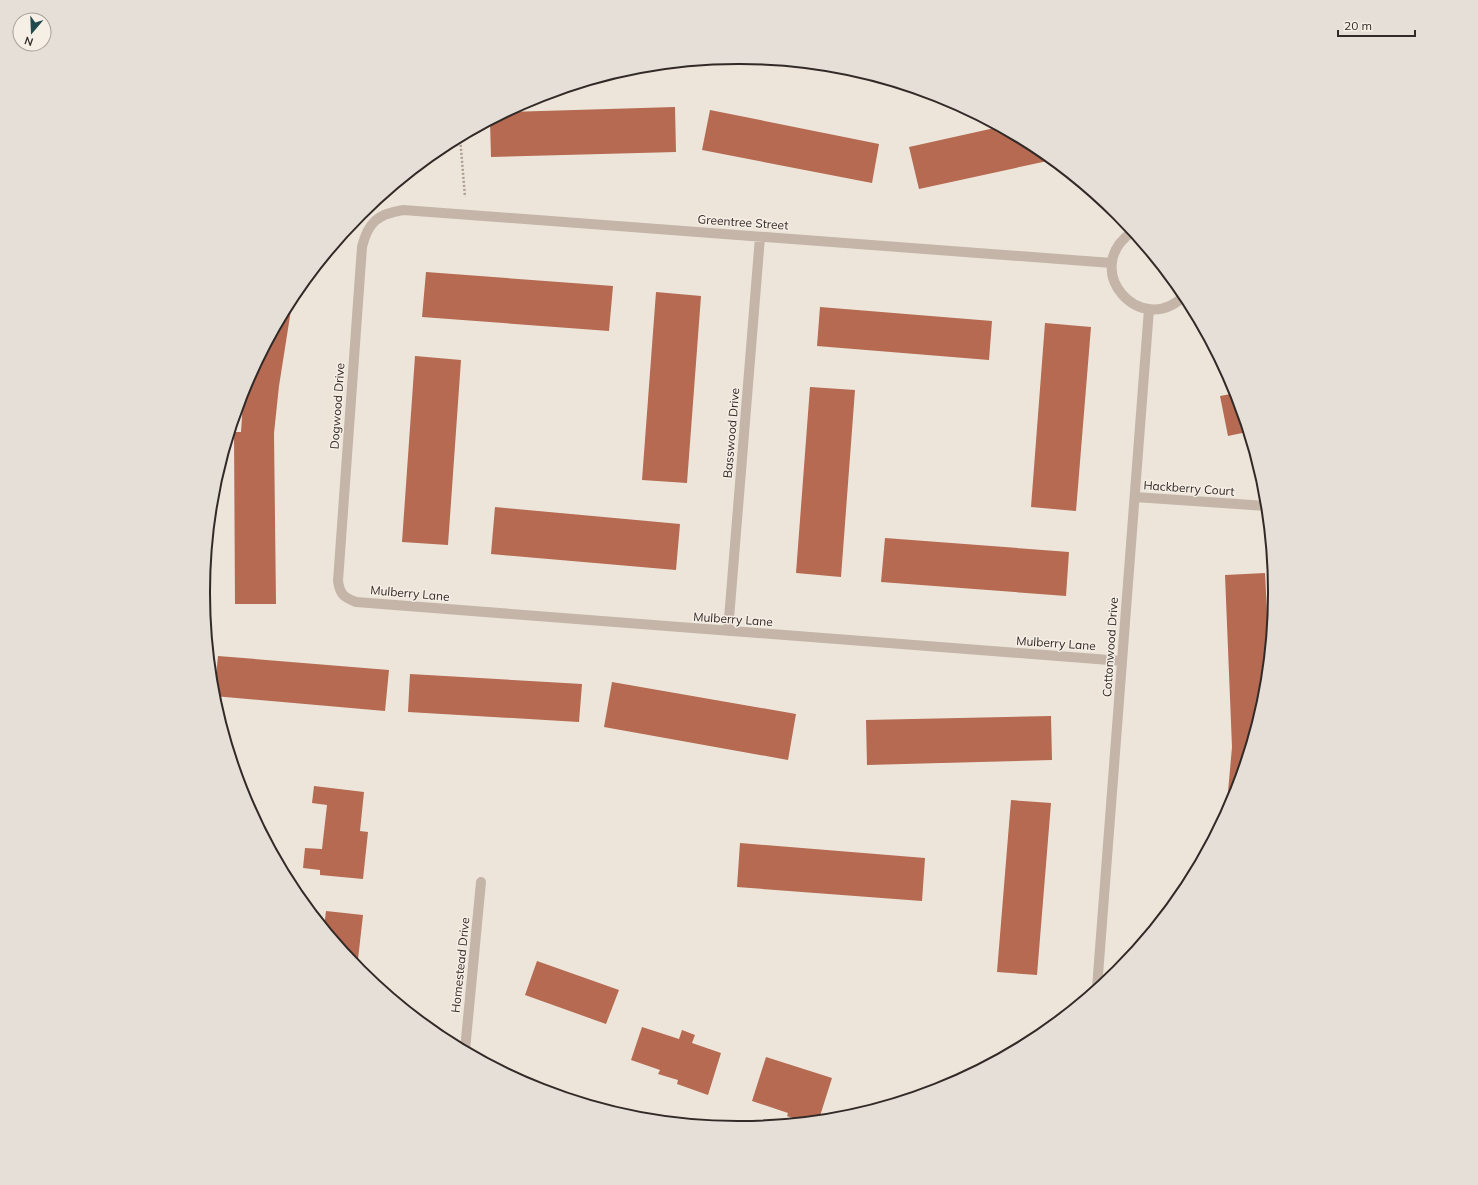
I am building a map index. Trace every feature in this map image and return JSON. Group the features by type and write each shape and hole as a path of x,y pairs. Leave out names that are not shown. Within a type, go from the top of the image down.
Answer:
{"street":[{"name":"Greentree Street","path":"375,221 382,215 403,210 1112,263"},
{"name":"Dogwood Drive","path":"344,595 341,592 338,581 362,247 366,233 375,221"},
{"path":"1128,235 1116,248 1112,263 1114,282 1124,297 1132,303 1149,309 1166,308 1179,300"},
{"name":"Basswood Drive","path":"728,631 760,236"},
{"name":"Cottonwood Drive","path":"1099,979 1149,309"},
{"name":"Hackberry Court","path":"1135,497 1260,506"},
{"name":"Mulberry Lane","path":"344,595 346,598 356,602 1122,661"},
{"name":"Homestead Drive","path":"466,1044 481,882"}],"path":[{"path":"461,144 466,215"}],"building":[{"path":"675,107 676,152 491,157 490,127 521,112"},
{"path":"710,110 879,144 872,183 702,150"},
{"path":"991,129 1045,162 919,189 909,147"},
{"path":"426,272 613,286 609,331 422,317"},
{"path":"656,292 701,296 687,483 642,480"},
{"path":"820,307 992,321 989,360 817,346"},
{"path":"290,314 279,386 274,433 276,604 235,604 234,439 236,432 241,432 242,414 251,390 265,359"},
{"path":"1045,323 1091,327 1076,511 1031,507"},
{"path":"415,356 461,360 448,545 402,542"},
{"path":"810,387 855,390 841,577 796,573"},
{"path":"1229,394 1242,433 1228,436 1220,396"},
{"path":"495,507 680,524 676,570 491,554"},
{"path":"885,538 1069,552 1066,596 881,582"},
{"path":"1265,573 1267,611 1263,661 1257,696 1249,729 1228,792 1232,747 1225,575"},
{"path":"218,656 389,670 385,711 221,697 217,670"},
{"path":"410,674 582,684 579,722 408,712"},
{"path":"612,682 796,714 788,760 604,727"},
{"path":"1051,716 1052,760 867,765 866,720"},
{"path":"314,786 364,792 360,831 368,832 363,879 320,875 320,870 303,868 305,848 322,849 327,805 312,803"},
{"path":"1011,800 1051,803 1037,975 997,972"},
{"path":"740,843 925,858 922,901 737,887"},
{"path":"326,911 363,915 358,958 342,941 325,920"},
{"path":"537,961 619,990 606,1024 525,995"},
{"path":"642,1027 679,1039 682,1030 695,1035 692,1043 721,1053 708,1095 677,1084 678,1080 658,1074 660,1070 631,1060"},
{"path":"766,1057 832,1078 821,1114 792,1118 787,1116 788,1113 752,1101"}]}
